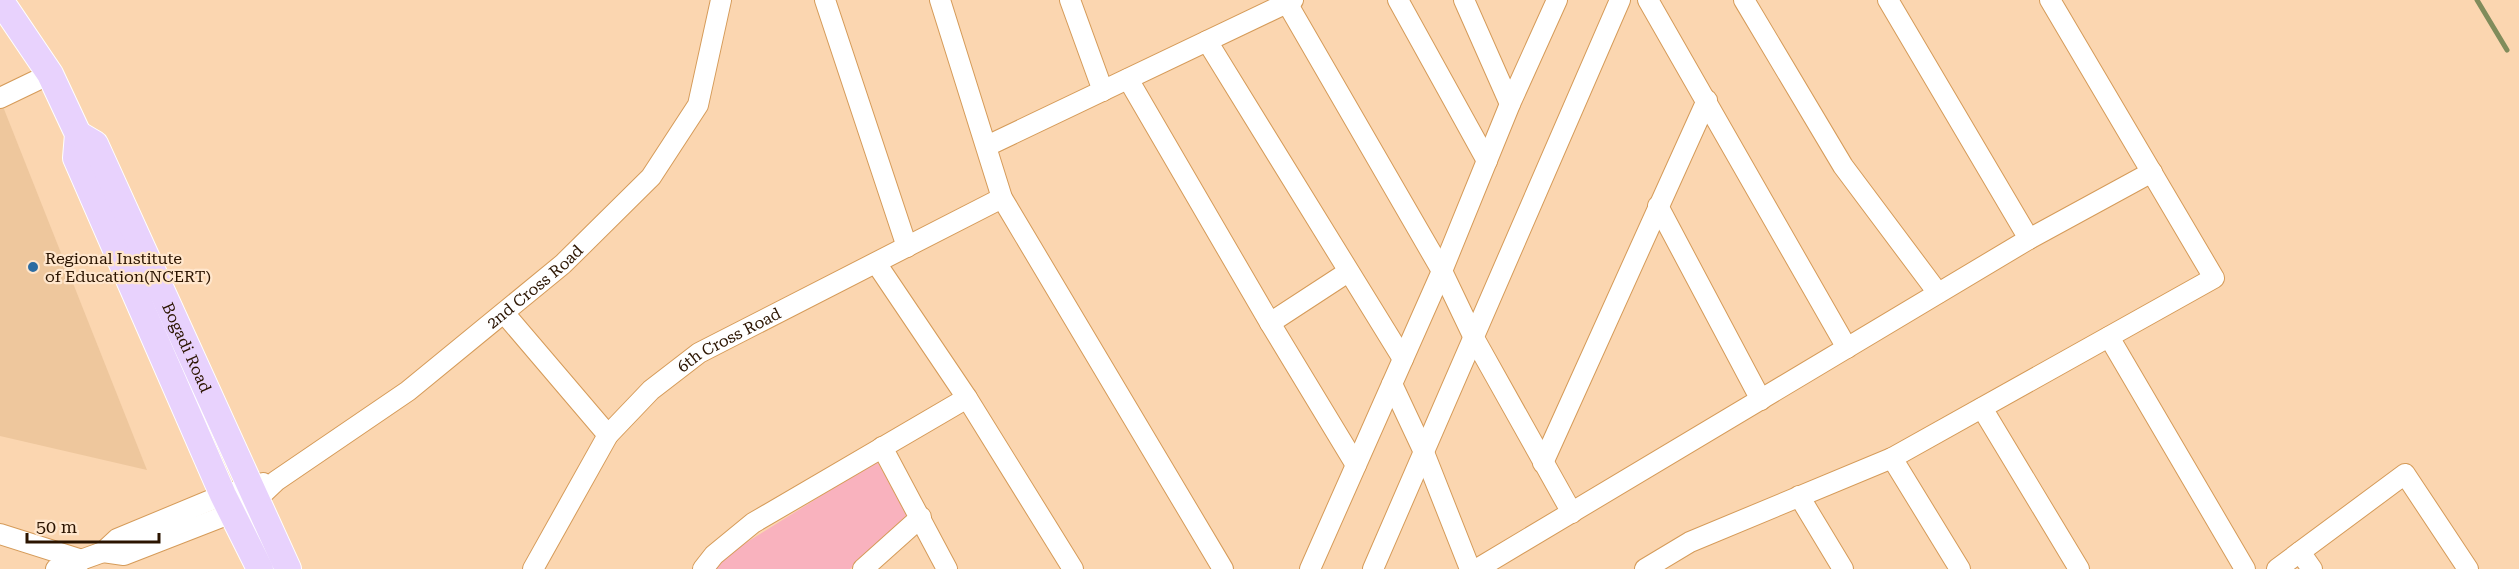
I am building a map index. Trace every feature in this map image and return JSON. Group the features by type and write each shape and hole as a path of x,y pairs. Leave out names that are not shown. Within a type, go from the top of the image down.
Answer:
{"main road":[{"name":"Bogadi Road","path":"0,0 50,74 78,134 76,158 227,504 260,569"},
{"name":"Bogadi Road","path":"78,134 95,144 288,569"}],"street":[{"name":"2nd Cross Road","path":"252,493 276,481 408,392 563,264 651,177 698,105 722,0"},
{"path":"825,0 907,247"},
{"path":"940,0 1002,198 1223,569"},
{"path":"1070,0 1103,91"},
{"path":"1398,0 1487,161"},
{"path":"1464,0 1510,104"},
{"path":"1310,569 1442,271 1510,104 1557,0"},
{"path":"1372,569 1620,0"},
{"path":"1648,0 1847,348"},
{"path":"1744,0 1843,166 1938,293"},
{"path":"1888,0 2029,239"},
{"path":"1645,569 1690,542 1892,459 2214,278 2050,0"},
{"path":"987,146 1290,2 1442,271 1474,338 1572,513"},
{"path":"1206,41 1402,359"},
{"path":"0,98 50,74"},
{"path":"1128,79 1270,323 1356,465"},
{"path":"1543,464 1707,100"},
{"path":"1478,569 2029,239 2152,172"},
{"name":"6th Cross Road","path":"533,569 608,435 651,390 699,353 1002,198"},
{"path":"1658,206 1761,400"},
{"path":"876,263 967,398 1074,569"},
{"path":"1270,323 1348,272"},
{"path":"504,313 608,435"},
{"path":"2109,337 2246,569"},
{"path":"1392,384 1423,450 1470,569"},
{"path":"703,569 714,555 753,523 967,398"},
{"path":"1982,408 2079,569"},
{"path":"882,447 947,569"},
{"path":"1892,459 1959,569"},
{"path":"2277,569 2405,474 2468,569"},
{"path":"56,569 103,552 124,555 252,493"},
{"path":"1799,496 1843,569"},
{"path":"863,569 921,517"},
{"path":"0,534 81,560"},
{"path":"2300,552 2312,569"}],"shaded area":[{"name":"Regional Institute of Education(NCERT)","path":"0,99 147,470 0,436"},
{"path":"877,461 908,518 850,569 714,569 723,557"}],"waterway":[{"path":"2477,0 2507,50"}],"place":[{"name":"Regional Institute of Education(NCERT)","path":"33,267"}]}
